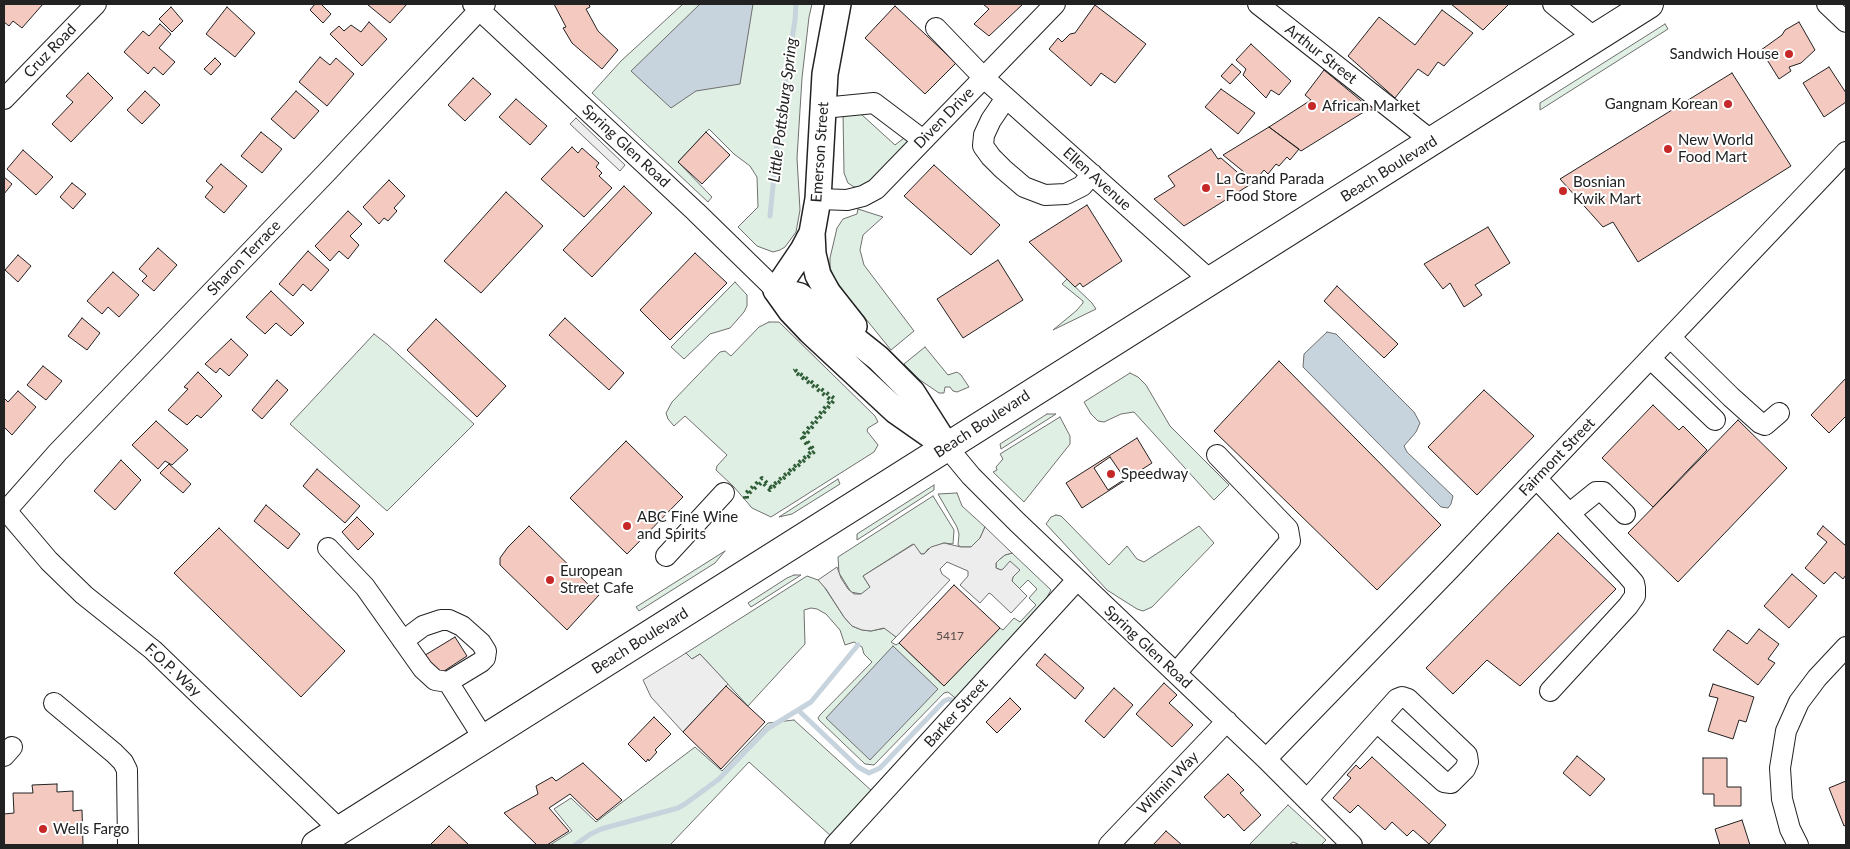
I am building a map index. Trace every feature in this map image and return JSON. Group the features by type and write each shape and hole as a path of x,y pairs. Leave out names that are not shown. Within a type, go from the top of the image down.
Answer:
{"highway":[{"name":"Beach Boulevard","path":"316,845 1649,4"}],"main road":[{"name":"Emerson Street","path":"776,290 803,250 812,232 818,199 825,74 838,4"},
{"path":"812,232 813,254 820,279 828,293 878,358"},
{"name":"Spring Glen Road","path":"776,290 800,296 878,358 912,392 947,447"},
{"name":"Spring Glen Road","path":"776,290 797,318 890,404 947,447"}],"street":[{"name":"Cruz Road","path":"4,99 96,4"},
{"name":"Diven Drive","path":"818,199 847,200 863,196 876,189 1055,4"},
{"name":"Arthur Street","path":"1258,4 1432,141"},
{"path":"1553,4 1595,38"},
{"path":"1827,4 1846,22"},
{"name":"Spring Glen Road","path":"479,6 776,290"},
{"name":"Sharon Terrace","path":"4,511 58,452 326,173 479,6"},
{"name":"Ellen Avenue","path":"936,28 984,78 1211,280"},
{"path":"1006,98 984,134 983,146 1003,169 1024,187 1045,195 1066,194 1082,186 1092,174"},
{"path":"823,108 874,103 923,140"},
{"name":"Fairmont Street","path":"1266,759 1651,359 1846,152"},
{"path":"1671,338 1760,423 1765,425 1780,413"},
{"path":"1651,359 1714,420"},
{"name":"Spring Glen Road","path":"947,447 971,476 1077,580 1227,721 1352,845"},
{"path":"1176,673 1290,541 1288,529 1217,455"},
{"path":"1536,478 1634,583 1635,596 1550,691"},
{"path":"1570,513 1596,492 1603,492 1625,514"},
{"path":"666,556 724,493"},
{"name":"F.O.P. Way","path":"4,511 84,596 153,650 340,830"},
{"path":"328,548 365,587 403,641 423,669 435,680 448,682 482,662 485,658 486,651 481,643 462,626 449,620 441,620 423,626 403,641"},
{"name":"Barker Street","path":"835,845 1077,580"},
{"path":"1798,845 1790,829 1782,799 1780,768 1786,731 1799,702 1817,678 1846,647"},
{"path":"448,682 484,739"},
{"path":"1307,800 1397,699 1402,697 1408,699 1467,755 1468,762 1465,768 1451,782 1444,782 1377,722"},
{"path":"54,703 114,753 128,770 128,845"},
{"name":"Wilmin Way","path":"1109,845 1227,721"}],"green space":[{"path":"683,4 812,4 802,78 797,158 800,210 796,232 785,247 780,250 773,252 757,246 738,227 758,207 757,177 750,166 734,154 709,129 678,162 712,197 708,202 592,93 621,61"},
{"path":"1665,24 1668,29 1540,110 1540,103"},
{"path":"843,112 861,114 895,145 904,138 911,143 888,169 863,187 854,187 848,183 844,173"},
{"path":"858,209 883,217 863,235 860,250 864,265 914,331 891,350 844,292 830,268 830,258 837,228 843,219 857,214"},
{"path":"1067,279 1096,309 1053,330 1083,303 1062,284"},
{"path":"735,282 747,295 747,306 744,312 730,328 710,334 684,359 671,347"},
{"path":"769,322 779,322 875,416 878,422 868,428 867,431 878,445 874,452 771,517 752,508 716,470 717,466 727,455 685,416 674,426 666,413 672,402 720,352 725,351 731,356 759,327"},
{"path":"374,334 474,424 387,511 290,424"},
{"path":"925,347 948,375 957,372 969,387 957,392 953,391 950,387 945,387 944,393 939,393 920,380 904,364"},
{"path":"1130,373 1138,377 1146,385 1170,426 1229,485 1214,500 1134,412 1121,414 1104,422 1098,421 1091,414 1084,402"},
{"path":"1047,414 1056,414 1001,449 1000,444"},
{"path":"1060,417 1070,436 1070,444 1024,502 993,472 997,470 996,467 1003,459 1000,454"},
{"path":"838,479 840,484 792,514 779,517"},
{"path":"934,485 934,490 857,540 857,534"},
{"path":"957,493 962,506 985,527 980,538 971,547 961,547 958,545 959,534 957,527 938,494"},
{"path":"933,496 954,530 953,544 944,543 921,554 913,544 863,576 870,589 861,594 851,592 839,573 838,557"},
{"path":"1061,516 1109,565 1127,546 1137,559 1144,562 1199,526 1214,543 1152,607 1143,611 1107,590 1046,524 1051,517"},
{"path":"725,551 715,563 639,611 636,607"},
{"path":"1012,553 1051,590 1037,615 960,702 948,692 944,693 874,765 865,764 818,718 872,662 864,654 862,647 854,642 845,645 840,630 826,614 817,609 804,610 805,644 748,706 700,654 692,659 686,653 807,576 818,580 823,585 852,626 871,631 886,628 896,637 891,642 896,645 899,643 944,686 1000,628 1003,630 1014,618 1020,622 1036,605 1029,598 1037,589 1028,580 1019,589 1012,581 1013,577 1020,570 1001,570 996,568 996,563 1000,559"},
{"path":"801,575 751,607 748,603 787,578"},
{"path":"794,720 873,792 832,837 749,762 670,845 550,845 572,831 554,809 571,798 596,822 695,747 722,771 768,723"},
{"path":"1288,805 1326,840 1321,845 1300,845 1293,842 1289,845 1249,845"}],"shaded area":[{"path":"700,4 753,4 740,84 696,91 671,108 631,71"},
{"path":"576,118 625,165 620,171 570,124"},
{"path":"1327,332 1336,334 1414,412 1420,423 1416,432 1404,446 1407,452 1453,496 1448,508 1441,507 1303,367 1304,354"},
{"path":"985,527 1012,553 1000,559 996,563 996,568 1003,569 1010,561 1020,570 1013,577 1012,581 1027,596 1011,613 989,593 980,603 960,585 968,576 968,571 947,562 940,569 942,574 950,580 896,637 884,628 871,631 852,626 818,580 837,567 848,589 854,594 861,594 870,587 863,576 914,544 921,554 924,554 931,547 944,543 971,547 980,538"},
{"path":"893,646 938,689 870,760 826,718"},
{"path":"686,653 692,659 700,654 728,684 683,732 651,697 643,680"}],"building":[{"path":"4,4 43,4 22,28 13,21 9,26 4,22"},
{"path":"315,4 321,4 331,14 323,23 310,10"},
{"path":"369,4 407,4 390,23"},
{"path":"554,4 589,4 590,7 586,9 598,31 618,50 602,69 572,43 563,28 566,27"},
{"path":"983,4 1023,4 989,36 974,24 989,9"},
{"path":"1451,4 1509,4 1483,30"},
{"path":"1095,5 1146,44 1115,83 1101,73 1091,86 1049,49 1058,38 1062,42 1070,34 1075,33"},
{"path":"895,6 956,63 925,94 865,38"},
{"path":"171,7 183,21 172,32 159,19"},
{"path":"227,7 255,33 235,57 206,34"},
{"path":"1442,10 1473,33 1444,66 1438,62 1428,76 1418,69 1395,98 1348,56 1379,17 1415,45"},
{"path":"369,22 387,39 362,66 330,34 339,26 344,31 351,25 361,32"},
{"path":"1799,22 1815,50 1801,63 1789,67 1791,71 1779,79 1761,50 1782,35 1785,30"},
{"path":"160,24 171,34 159,48 175,62 163,75 154,67 148,74 124,52 143,31 149,36"},
{"path":"1251,44 1291,81 1279,95 1271,90 1266,98 1243,75 1246,69 1236,60"},
{"path":"320,57 330,65 336,58 354,74 327,106 299,82"},
{"path":"215,58 221,64 211,75 204,69"},
{"path":"1232,64 1241,72 1230,84 1221,76"},
{"path":"1829,67 1846,93 1846,102 1824,117 1803,83"},
{"path":"1324,70 1365,104 1370,104 1373,110 1367,110 1301,151 1269,127 1311,100 1305,95"},
{"path":"88,73 113,98 71,142 52,124 73,102 66,96"},
{"path":"1732,73 1791,166 1638,262 1613,222 1603,227 1560,179"},
{"path":"473,78 491,94 465,121 448,105"},
{"path":"1221,89 1255,113 1238,134 1205,107"},
{"path":"145,91 160,105 142,124 127,110"},
{"path":"296,91 319,111 294,139 271,119"},
{"path":"516,99 547,126 530,145 499,117"},
{"path":"1269,127 1299,149 1290,160 1287,157 1279,166 1276,164 1268,174 1264,170 1255,181 1223,155"},
{"path":"261,132 282,149 262,173 241,156"},
{"path":"706,132 730,155 702,184 678,162"},
{"path":"572,147 578,153 582,148 599,163 596,167 602,173 599,176 612,188 584,217 541,179"},
{"path":"1211,149 1218,159 1221,158 1251,184 1184,226 1154,199 1175,186 1168,176"},
{"path":"23,150 53,177 36,195 7,169"},
{"path":"221,164 247,186 224,213 205,197 213,187 206,181"},
{"path":"934,165 1000,225 971,255 904,196"},
{"path":"4,177 12,184 4,194"},
{"path":"389,180 405,196 394,208 397,211 388,221 384,218 379,224 363,207"},
{"path":"72,183 86,194 73,209 60,197"},
{"path":"624,186 652,213 592,277 563,250"},
{"path":"506,192 543,226 481,293 444,261"},
{"path":"1087,205 1122,261 1083,287 1080,283 1075,287 1029,242"},
{"path":"348,211 362,224 350,236 359,245 348,259 339,251 330,261 315,246"},
{"path":"1488,227 1510,263 1475,285 1482,295 1464,307 1450,283 1443,289 1424,264"},
{"path":"158,248 177,265 154,291 142,281 147,276 139,269"},
{"path":"308,251 329,270 311,291 303,284 293,296 279,284"},
{"path":"695,253 727,283 670,340 640,310"},
{"path":"18,255 31,266 18,282 5,270"},
{"path":"998,260 1023,300 963,338 937,299"},
{"path":"113,272 139,295 119,317 108,307 102,314 87,301"},
{"path":"1337,286 1398,344 1384,358 1324,301"},
{"path":"271,291 304,323 291,336 276,323 265,334 246,317"},
{"path":"82,318 100,333 87,350 68,336"},
{"path":"565,318 624,373 609,390 549,335"},
{"path":"436,319 506,386 477,417 407,350"},
{"path":"231,339 248,355 229,376 220,368 216,373 205,364"},
{"path":"1279,361 1441,525 1377,590 1214,431"},
{"path":"43,366 62,381 46,400 27,385"},
{"path":"198,372 222,396 201,418 197,415 187,425 168,410 188,389 184,387"},
{"path":"1846,378 1846,416 1829,433 1811,415"},
{"path":"277,380 288,390 262,419 252,410"},
{"path":"1484,390 1534,436 1477,495 1428,447"},
{"path":"18,391 36,407 12,435 4,427 4,398 8,402"},
{"path":"1653,405 1679,430 1683,426 1707,450 1653,507 1602,458"},
{"path":"1738,420 1787,468 1678,582 1628,533"},
{"path":"156,421 188,450 172,465 165,461 158,469 132,445"},
{"path":"1137,438 1152,463 1082,508 1066,483"},
{"name":"ABC Fine Wine and Spirits","path":"626,441 683,497 627,554 570,498"},
{"path":"1110,457 1125,479 1108,490 1094,468"},
{"path":"121,460 141,480 115,510 94,491"},
{"path":"169,464 191,484 183,493 160,473"},
{"path":"317,469 360,506 345,523 303,486"},
{"path":"266,505 300,534 288,549 254,521"},
{"path":"357,517 374,534 358,550 342,532"},
{"name":"European Street Cafe","path":"529,526 599,595 567,630 500,565 500,558 508,547"},
{"path":"1823,526 1846,546 1846,575 1843,579 1835,572 1824,584 1805,568 1827,542 1817,534"},
{"path":"219,528 345,651 301,697 174,573"},
{"path":"1558,533 1616,589 1520,686 1487,660 1453,694 1426,668"},
{"path":"1792,574 1817,596 1789,628 1764,606"},
{"path":"954,585 1000,628 944,686 899,643"},
{"path":"1759,629 1779,644 1768,659 1775,663 1758,685 1713,650 1728,630 1747,644"},
{"path":"455,637 467,656 435,677 422,657"},
{"path":"1045,654 1084,688 1075,699 1036,665"},
{"path":"1164,683 1177,695 1169,703 1193,725 1172,747 1136,714"},
{"path":"1713,684 1754,697 1746,722 1739,720 1733,739 1708,731 1718,698 1709,696"},
{"path":"726,686 765,722 721,769 683,732"},
{"path":"1114,688 1133,705 1104,738 1085,721"},
{"path":"1010,698 1021,709 997,733 986,722"},
{"path":"654,717 671,734 655,750 657,752 649,761 648,759 646,762 628,744"},
{"path":"1577,756 1605,779 1590,796 1563,773"},
{"path":"1372,757 1446,825 1429,844 1413,830 1407,836 1392,822 1385,830 1358,805 1350,813 1333,798 1351,778 1347,775 1356,765 1360,769"},
{"path":"1703,758 1727,758 1727,787 1741,787 1741,806 1714,806 1714,794 1703,794"},
{"path":"583,763 622,800 597,820 570,794 549,808 569,831 547,845 537,845 504,813 538,794 536,786 552,777 556,781"},
{"path":"1228,774 1244,790 1240,793 1261,815 1244,831 1228,814 1224,818 1204,797"},
{"path":"1846,781 1846,825 1844,826 1829,788"},
{"name":"Wells Fargo","path":"57,784 57,792 73,791 73,811 82,810 83,845 4,845 4,814 14,813 13,793 33,793 32,785"},
{"path":"1742,820 1750,845 1720,845 1715,829"},
{"path":"449,826 469,845 430,845"},
{"path":"1166,831 1182,845 1153,845"}],"waterway":[{"name":"Little Pottsburg Spring","path":"770,216 781,107 796,4"},
{"name":"Little Pottsburg Spring","path":"575,845 601,829 678,808 685,804 719,779 767,729 811,702 858,645"},
{"path":"798,710 858,767 869,773 880,768 944,701 949,699 955,701"}],"hedge":[{"path":"795,370 835,399 804,437 815,451 770,490 762,482 747,495 745,500 745,494 762,478 771,487 812,451 801,437 831,400 795,370"}],"place":[{"name":"Sandwich House","path":"1789,54"},
{"name":"Gangnam Korean","path":"1728,104"},
{"name":"African Market","path":"1312,106"},
{"name":"New World Food Mart","path":"1668,149"},
{"name":"La Grand Parada - Food Store","path":"1206,188"},
{"name":"Bosnian Kwik Mart","path":"1563,191"},
{"name":"Speedway","path":"1111,474"},
{"name":"ABC Fine Wine and Spirits","path":"627,526"},
{"name":"European Street Cafe","path":"550,580"},
{"name":"Wells Fargo","path":"43,829"}]}
